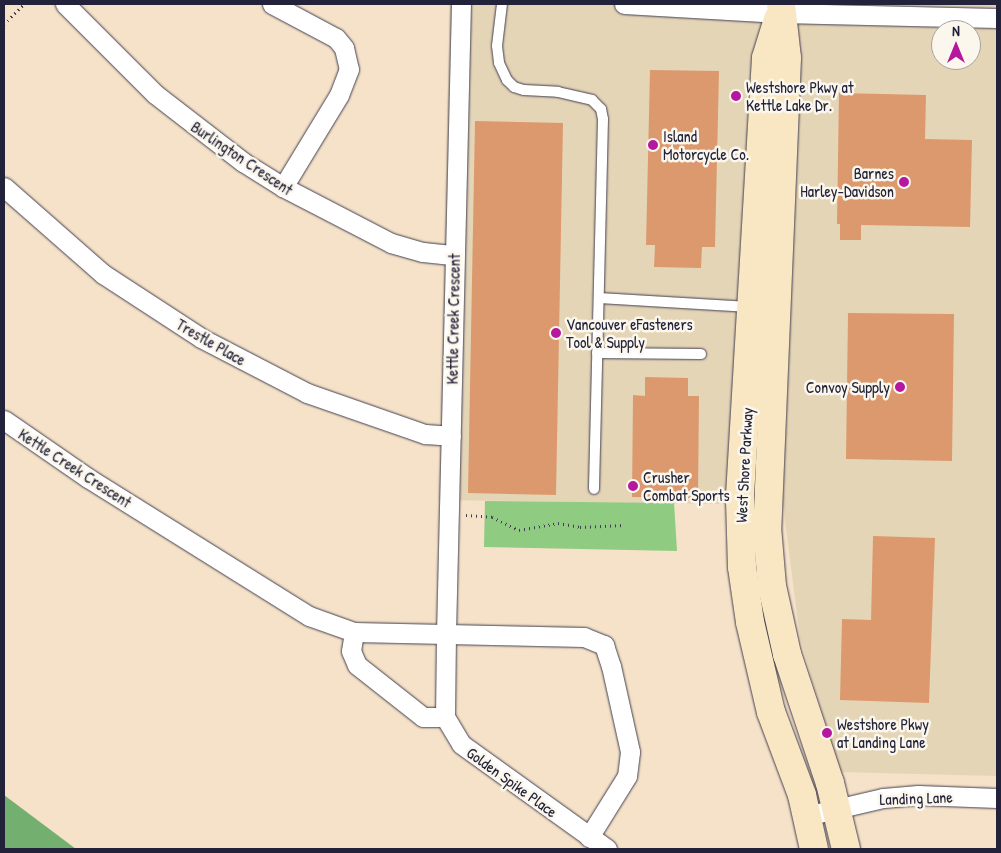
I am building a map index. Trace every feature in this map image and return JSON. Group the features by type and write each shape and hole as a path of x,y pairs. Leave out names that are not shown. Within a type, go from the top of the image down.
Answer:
{"main road":[{"name":"West Shore Parkway","path":"780,8 766,58 767,527 772,586 787,654 838,809 846,849"},
{"name":"West Shore Parkway","path":"766,308 740,500 742,567 750,622 771,712 806,816 814,849"}],"street":[{"name":"Burlington Crescent","path":"65,4 155,94 228,151 283,187 391,243 423,252 454,254"},
{"path":"272,4 336,38 344,48 348,69 338,94 283,187"},
{"name":"Kettle Creek Crescent","path":"445,717 461,4"},
{"path":"624,4 780,8 997,18"},
{"name":"Trestle Place","path":"4,188 103,274 209,343 307,393 425,434 450,436"},
{"name":"Kettle Creek Crescent","path":"4,420 88,478 308,616 354,632 446,634"},
{"path":"354,632 351,651 357,665 423,717 445,717"},
{"path":"446,634 584,637 604,645 612,666 630,752 627,776 589,837"},
{"name":"Golden Spike Place","path":"445,717 461,744 606,849"},
{"name":"Landing Lane","path":"806,816 883,798 918,795 997,798"}],"lane":[{"path":"502,4 497,46 499,64 507,80 514,87 524,90 580,96 592,100 601,109 603,120 594,489"},
{"path":"599,298 766,308"},
{"path":"597,353 702,354"}],"path":[{"path":"4,24 24,4"},
{"path":"458,515 492,517 519,530 558,523 580,527 625,525"}],"shaded area":[{"path":"450,4 997,4 997,776 839,772 800,638 783,505 439,500"}],"green space":[{"path":"485,501 674,503 677,551 484,547"},
{"path":"4,795 76,849 4,849"}],"building":[{"path":"650,70 719,71 715,247 702,247 701,268 654,267 655,245 646,245"},
{"name":"Barnes Harley-Davidson","path":"839,93 926,95 925,139 972,140 970,227 861,225 861,240 840,240 840,224 837,224"},
{"path":"475,121 563,123 556,495 468,493"},
{"name":"Convoy Supply","path":"848,313 954,314 952,461 846,459"},
{"path":"645,377 688,378 688,396 699,396 698,498 632,497 633,395 645,396"},
{"path":"873,536 935,538 929,703 840,700 842,619 871,620"}],"place":[{"name":"Westshore Pkwy at Kettle Lake Dr.","path":"736,96"},
{"name":"Island Motorcycle Co.","path":"653,145"},
{"name":"Barnes Harley-Davidson","path":"904,182"},
{"name":"Vancouver eFasteners Tool & Supply","path":"556,333"},
{"name":"Convoy Supply","path":"900,387"},
{"name":"Crusher Combat Sports","path":"633,486"},
{"name":"Westshore Pkwy at Landing Lane","path":"827,733"}]}
